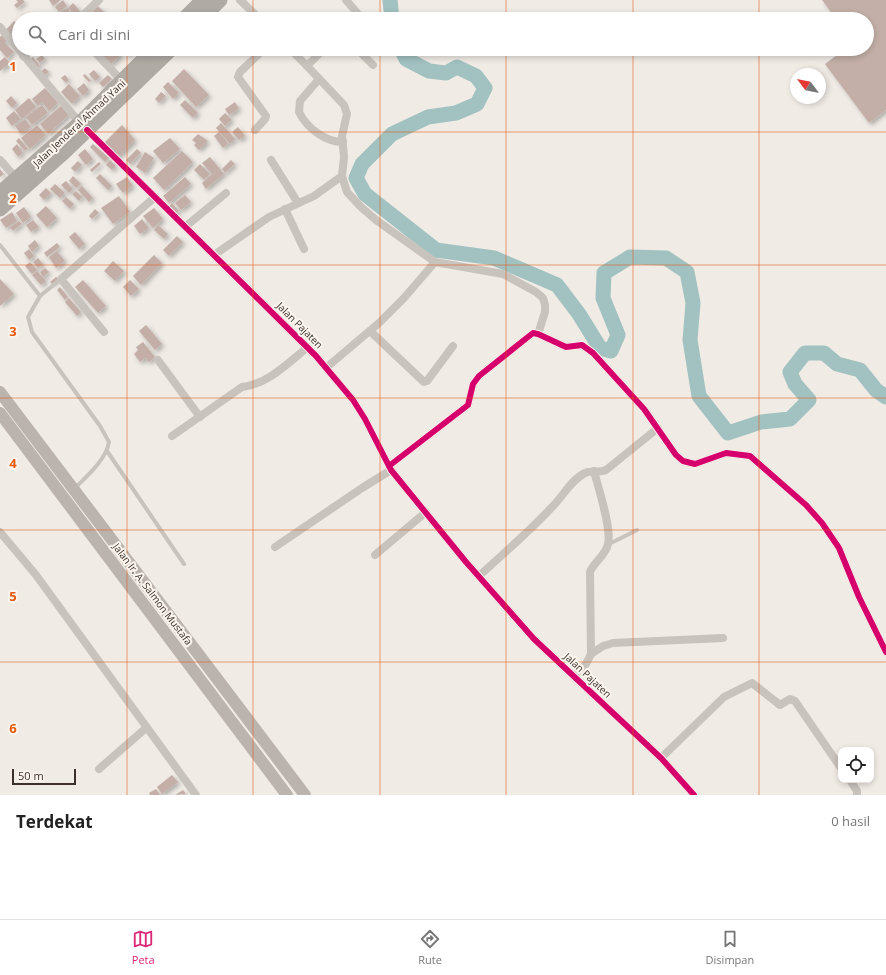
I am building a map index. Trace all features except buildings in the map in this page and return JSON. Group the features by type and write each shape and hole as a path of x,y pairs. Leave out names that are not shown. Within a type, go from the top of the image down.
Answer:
{"highway":[{"path":"191,12 203,0"},
{"path":"208,12 220,0"},
{"name":"Jalan Jenderal Ahmad Yani","path":"0,193 83,127 122,81 147,56"},
{"name":"Jalan Jenderal Ahmad Yani","path":"0,209 83,127 162,56"}],"street":[{"path":"86,12 99,0"},
{"path":"240,0 253,12"},
{"path":"346,0 357,12"},
{"name":"Jalan Pajaten","path":"0,27 12,42"},
{"name":"Jalan Pajaten","path":"23,56 83,127 156,197 327,367 366,419 390,468 469,565 530,634 661,758 694,795"},
{"path":"99,56 122,81"},
{"path":"255,130 266,119 266,116 238,77 240,72 257,56"},
{"path":"297,56 344,105 346,111 342,142 344,157 342,176 347,192 376,220 435,262 503,274 536,292 543,298 545,312 538,334"},
{"path":"307,66 317,56"},
{"path":"364,56 372,65"},
{"path":"319,79 300,101 299,112 305,120 324,138 330,141 342,142"},
{"path":"0,160 17,179"},
{"path":"271,160 298,203"},
{"path":"214,255 259,223 314,196 342,176"},
{"path":"185,227 226,193"},
{"path":"104,332 61,279 156,197"},
{"path":"285,209 304,249"},
{"path":"327,367 370,331 404,298 435,262"},
{"path":"370,331 424,382 427,381 453,346"},
{"path":"275,547 390,468 468,404 473,384 479,376 533,333 566,347 579,344 593,353 644,409 676,455 683,461 695,464 726,453 750,456 806,505 839,548 859,597 886,652"},
{"path":"172,436 242,387 253,386 263,382 308,347"},
{"path":"158,360 200,417"},
{"name":"Jalan Ir. A. Salmon Mustafa","path":"0,392 306,795"},
{"name":"Jalan Ir. A. Salmon Mustafa","path":"0,413 288,795"},
{"path":"479,576 554,505 566,489 584,473 594,471 601,472 606,470 658,428"},
{"path":"574,676 586,664 591,654 590,572 592,566 604,553 608,544 609,533 594,471"},
{"path":"375,555 426,512"},
{"path":"0,532 36,575 196,795"},
{"path":"591,654 603,646 613,643 723,638"},
{"path":"661,758 724,697 752,683 780,705 790,699 795,701 838,764"},
{"path":"99,769 146,728"},
{"path":"852,783 857,795"}],"lane":[{"path":"0,245 40,296"},
{"path":"61,279 40,296 28,317 32,332 100,426 109,442 107,451 74,490"},
{"path":"107,451 184,564"},
{"path":"608,544 637,530"}],"waterway":[{"path":"390,0 391,12"},
{"path":"404,56 406,59 429,71 446,73 457,67 476,76 485,88 477,104 456,113 428,117 392,134 362,164 356,178 365,194 436,250 494,258 557,285 579,314 600,348 611,351 618,335 603,298 604,273 630,257 666,258 687,272 693,303 690,340 699,396 728,433 761,422 790,419 809,400 795,384 790,372 805,353 824,353 837,364 860,370 876,390 886,397"}],"cycle path":[{"path":"87,130 316,356 353,400 365,419 391,470 466,562 534,639 661,758 694,795"},
{"path":"389,466 468,405 473,384 479,376 533,333 566,347 582,345 593,353 644,409 676,455 683,461 695,464 726,453 750,456 806,505 822,523 839,548 859,597 886,652"}]}
